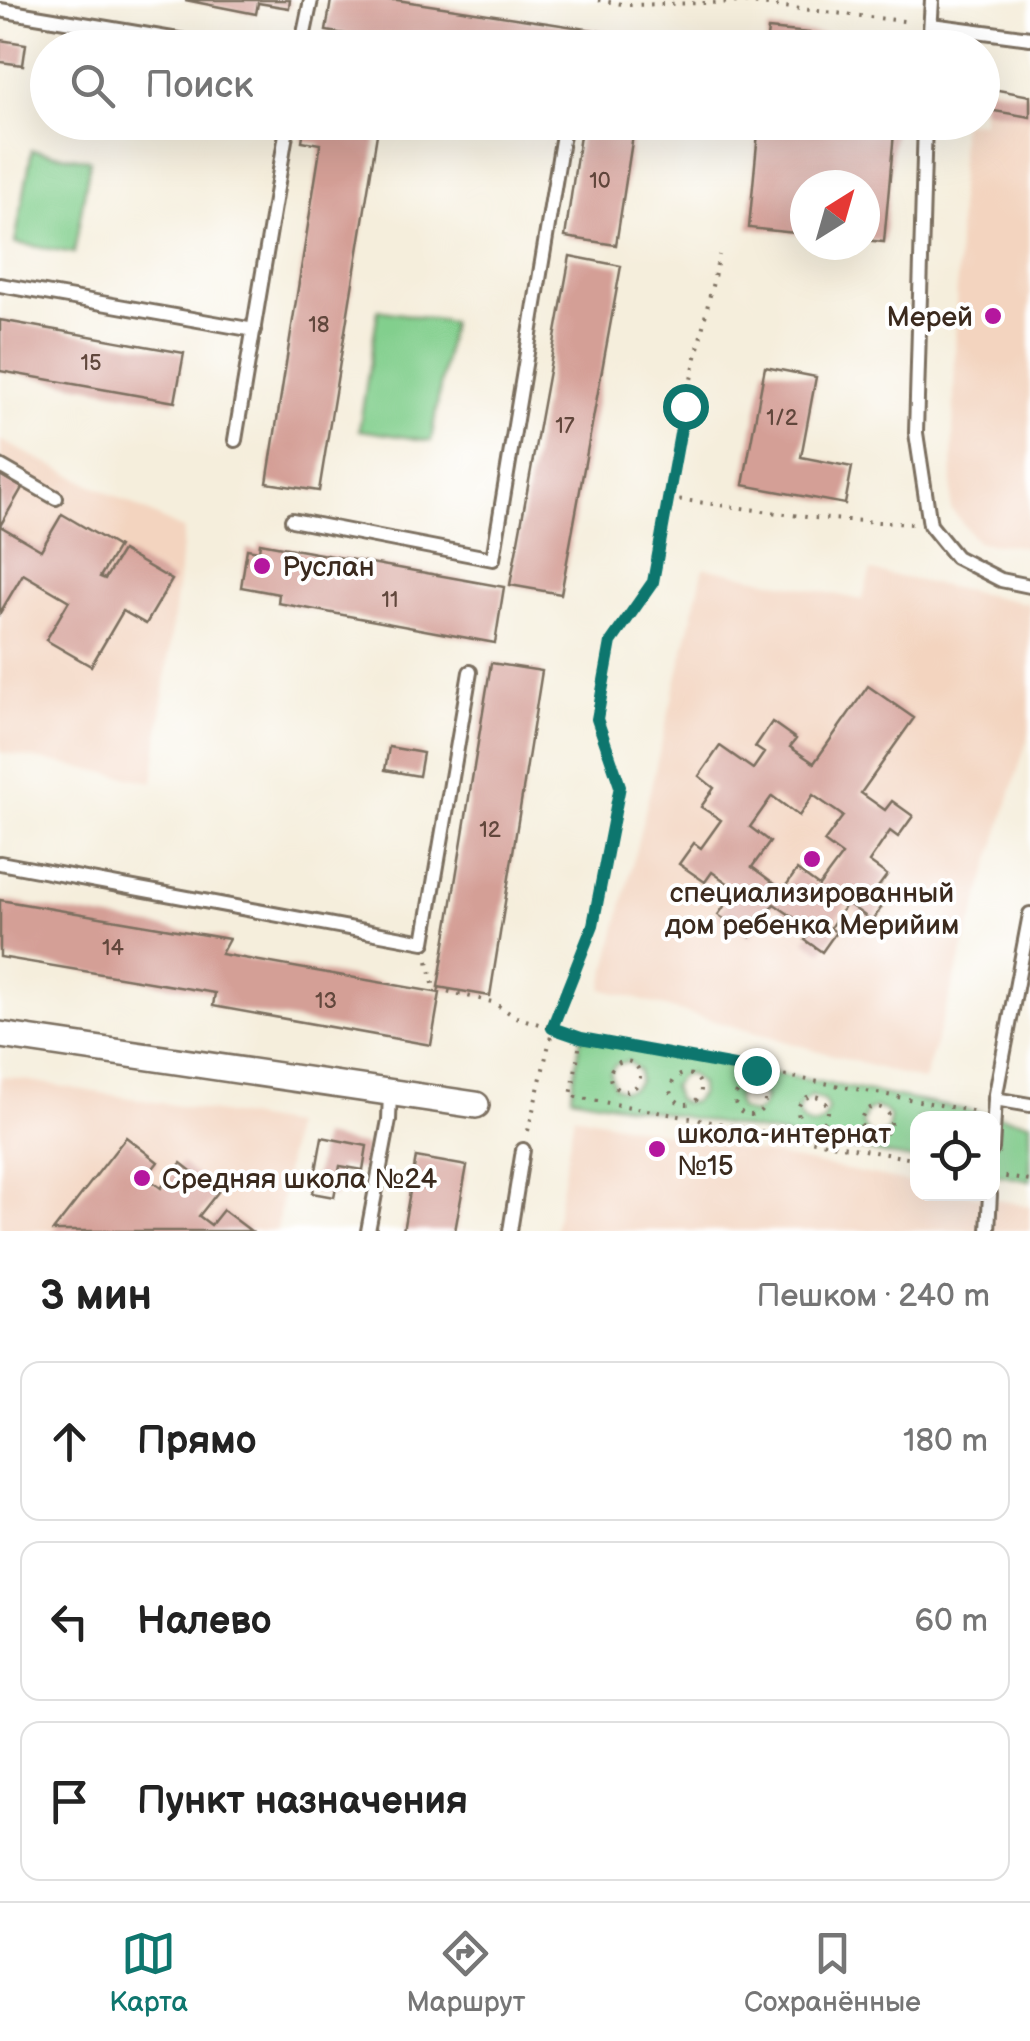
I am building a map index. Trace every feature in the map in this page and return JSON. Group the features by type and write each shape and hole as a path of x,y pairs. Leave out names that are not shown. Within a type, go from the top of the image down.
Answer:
{"street":[{"path":"0,1035 476,1105"}],"lane":[{"path":"305,30 311,0"},
{"path":"931,30 932,0"},
{"path":"0,10 119,30"},
{"path":"931,25 969,30"},
{"path":"1000,34 1030,38"},
{"path":"235,440 285,140"},
{"path":"292,520 494,559 562,140"},
{"path":"925,140 916,433 930,525 956,557 1002,580 1030,586"},
{"path":"0,285 254,330"},
{"path":"0,466 56,498"},
{"path":"0,864 424,942 470,672"},
{"path":"994,1111 1030,914"},
{"path":"368,1231 389,1120 390,1092"},
{"path":"996,1098 1030,1105"},
{"path":"510,1231 523,1150"},
{"path":"988,1231 990,1201"}],"path":[{"path":"598,0 628,6 743,2 931,25"},
{"path":"523,1150 552,1028 593,925 620,786 597,719 611,642 653,582 719,254"},
{"path":"668,498 814,518 930,525"},
{"path":"424,942 434,988 492,1002 516,1017 581,1038 973,1111"},
{"path":"581,1038 571,1096 910,1159"},
{"path":"628,1061 630,1047"},
{"path":"628,1061 639,1071 639,1081 632,1089 622,1090 614,1086 610,1073 618,1062 628,1061"},
{"path":"753,1085 756,1070"},
{"path":"689,1074 698,1080 701,1089 693,1102 684,1104 676,1099 672,1086 676,1078 689,1074"},
{"path":"816,1096 818,1082"},
{"path":"753,1085 764,1093 765,1102 760,1110 748,1114 739,1109 736,1099 739,1090 753,1085"},
{"path":"620,1106 622,1090"},
{"path":"879,1108 882,1094"},
{"path":"816,1096 826,1105 828,1114 819,1124 810,1125 802,1120 799,1106 806,1098 816,1096"},
{"path":"680,1117 684,1104"},
{"path":"879,1108 888,1113 891,1122 888,1132 874,1137 863,1128 862,1120 866,1112 879,1108"},
{"path":"744,1128 748,1114"},
{"path":"808,1140 810,1125"},
{"path":"871,1152 874,1137"},
{"path":"1000,1175 1030,1181"}],"shaded area":[{"name":"Мерей","path":"1000,88 1030,93 1030,547 977,542 951,509 961,140 1000,140"},
{"path":"0,440 184,530 153,782 0,752"},
{"name":"специализированный дом ребенка Мерийим","path":"704,567 862,600 871,571 1030,604 1030,730 924,1081 602,989"},
{"name":"Средняя школа №24","path":"0,1076 292,1125 277,1231 0,1231"},
{"name":"школа-интернат №15","path":"574,1115 910,1183 910,1201 1000,1200 1030,1206 1030,1231 554,1231"}],"green space":[{"path":"32,150 90,160 74,253 15,243"},
{"path":"378,310 451,322 431,441 359,430"},
{"path":"581,1037 972,1111 910,1111 910,1159 571,1096","holes":["628,1061 639,1071 639,1081 621,1090 614,1086 610,1073 615,1065","689,1074 700,1084 700,1094 693,1102 683,1103 676,1099 672,1086 680,1076","748,1085 757,1087 765,1098 760,1110 752,1114 739,1109 736,1099 739,1090","811,1096 824,1101 828,1109 823,1122 810,1125 799,1116 799,1106","884,1110 890,1118 888,1132 879,1137 869,1135 862,1124 867,1111"]},
{"path":"1000,1116 1030,1122 1030,1181 1000,1175"}],"building":[{"path":"185,0 290,0 289,8 258,3 256,14"},
{"path":"331,0 397,0 594,30 326,30"},
{"path":"0,40 26,44 23,65 0,62"},
{"path":"1000,90 1030,96 1030,117 1000,112"},
{"path":"376,140 319,491 267,483 319,156 320,144 302,141"},
{"path":"579,140 632,140 616,245 565,237"},
{"path":"757,140 893,140 884,242 880,242 880,170 790,170 790,232 749,228"},
{"path":"570,256 621,266 561,594 510,585"},
{"path":"0,320 184,353 175,402 0,371"},
{"path":"765,367 816,377 801,457 852,467 845,504 743,485"},
{"path":"0,475 22,488 0,526"},
{"path":"62,514 118,547 100,577 105,579 122,551 172,580 146,624 123,611 91,666 46,640 69,601 23,574 0,613 0,526 41,550"},
{"path":"260,543 504,587 495,643 278,603 279,594 241,587 247,549 259,551"},
{"path":"491,663 542,671 490,996 438,987"},
{"path":"868,686 914,718 861,793 885,810 892,801 913,816 898,837 890,831 869,862 887,875 876,890 888,898 872,921 847,903 830,928 836,932 822,952 805,940 812,930 774,904 750,937 718,915 736,889 712,872 705,882 679,864 694,843 701,848 721,820 701,807 714,788 699,776 720,746 753,769 764,753 755,747 772,722 796,739 790,747 814,763","holes":["813,795 843,816 824,842 842,855 819,886 797,870 783,890 752,867 770,842 750,827 772,796 799,816"]},
{"path":"389,747 423,753 419,776 385,770"},
{"path":"0,900 229,939 221,954 440,993 431,1045 213,1006 215,993 0,957"},
{"path":"126,1137 158,1162 146,1177 161,1188 181,1163 218,1192 199,1216 211,1225 223,1210 251,1231 53,1231"},
{"path":"322,1137 367,1146 363,1170 340,1166 334,1197 312,1193"},
{"path":"416,1157 467,1166 455,1231 403,1231"}],"place":[{"name":"Мерей","path":"993,316"},
{"name":"Руслан","path":"262,566"},
{"name":"специализированный дом ребенка Мерийим","path":"812,859"},
{"name":"школа-интернат №15","path":"657,1149"},
{"name":"Средняя школа №24","path":"142,1178"}],"route":[{"path":"685,406 653,582 611,642 597,719 620,786 593,925 552,1028 581,1038 756,1070"}]}
